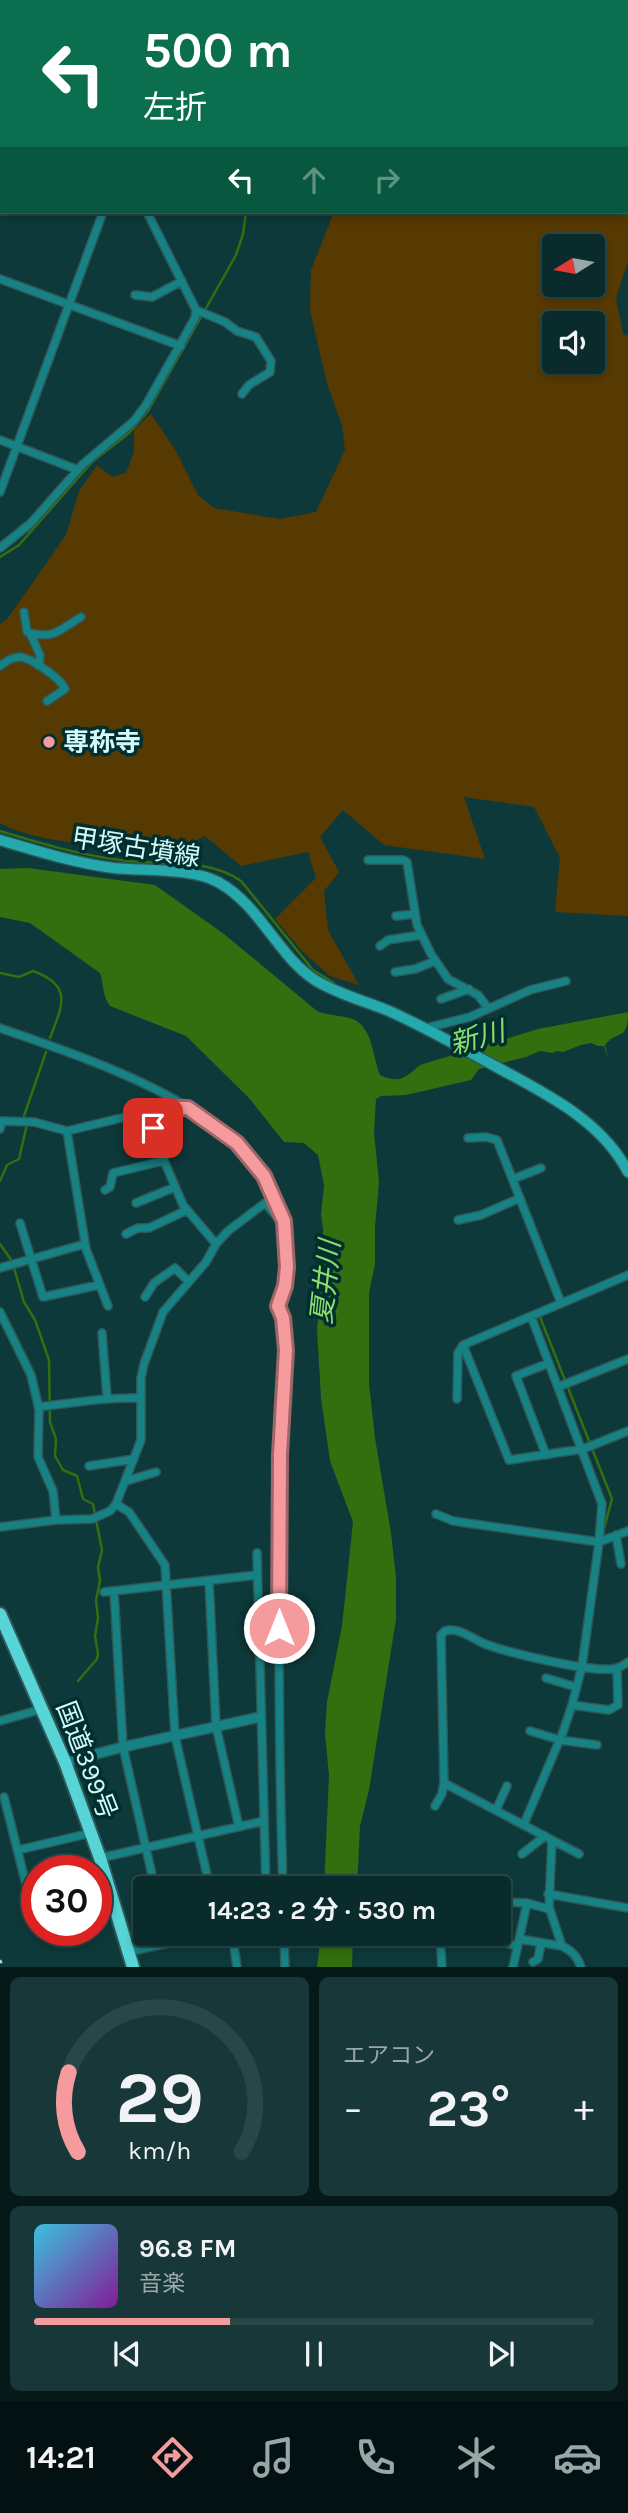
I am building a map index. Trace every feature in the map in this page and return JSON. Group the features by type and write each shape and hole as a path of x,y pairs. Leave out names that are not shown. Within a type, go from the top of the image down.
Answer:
{"highway":[{"name":"国道399号","path":"0,1614 65,1762 99,1855"},
{"name":"国道399号","path":"112,1898 132,1967"}],"main road":[{"name":"甲塚古墳線","path":"0,840 111,868 180,874 217,881 245,904 308,975 336,991 426,1028 576,1113 617,1152 628,1172"}],"street":[{"path":"0,492 102,214"},
{"path":"148,214 181,281 200,312 256,338 271,361 270,372 249,385 242,394"},
{"path":"0,279 181,346"},
{"path":"135,295 152,297 181,281"},
{"path":"0,548 31,523 78,470 140,414 200,312"},
{"path":"0,440 78,470"},
{"path":"24,612 25,629 30,633 40,655 39,666"},
{"path":"30,633 48,636 60,632 81,617"},
{"path":"0,666 21,657 39,666 65,686 64,691 47,701"},
{"path":"369,860 407,862 415,914 421,935 435,961 448,979 469,989 484,1000 488,1008"},
{"path":"396,916 415,914"},
{"path":"380,946 388,940 421,935"},
{"path":"395,972 415,969 435,961"},
{"path":"426,1028 470,1017 530,990 566,981"},
{"path":"441,999 469,989"},
{"path":"0,1028 115,1069 188,1108 237,1143 252,1160 264,1176 284,1221 287,1267 285,1286 278,1306 283,1318 286,1350 280,1455 279,1553 283,1876"},
{"path":"0,1129 2,1121 22,1121 67,1131 148,1111 188,1108"},
{"path":"148,1111 163,1161 175,1187 187,1210 216,1244"},
{"path":"67,1131 85,1244 108,1306"},
{"path":"468,1138 486,1136 497,1140 561,1303"},
{"path":"105,1190 110,1187 113,1173 163,1161"},
{"path":"513,1179 541,1168"},
{"path":"136,1203 175,1187"},
{"path":"458,1220 481,1215 520,1198"},
{"path":"0,1527 92,1518 110,1511 127,1481 141,1440 140,1398 144,1364 163,1312 228,1231 265,1203 284,1221"},
{"path":"126,1234 138,1228 149,1228 187,1210"},
{"path":"20,1223 43,1297 99,1285"},
{"path":"0,1268 85,1244"},
{"path":"145,1297 154,1283 175,1268 189,1282"},
{"path":"457,1399 458,1353 463,1345 628,1275"},
{"path":"0,1312 31,1375 40,1428 38,1457 53,1491 56,1520"},
{"path":"524,1824 560,1740 582,1666 602,1504 531,1316"},
{"path":"102,1333 107,1397"},
{"path":"463,1345 509,1460 583,1449 628,1431"},
{"path":"558,1387 628,1359"},
{"path":"547,1455 516,1376 549,1363"},
{"path":"38,1406 97,1401 107,1397 140,1398"},
{"path":"89,1466 134,1459"},
{"path":"127,1481 156,1472"},
{"path":"116,1504 129,1512 164,1561 176,1736 207,1876"},
{"path":"436,1514 453,1521 599,1542 628,1531"},
{"path":"617,1535 621,1564"},
{"path":"257,1553 266,1876"},
{"path":"104,1592 257,1575"},
{"path":"209,1581 216,1727 239,1827"},
{"path":"114,1591 123,1747 152,1876"},
{"path":"435,1806 442,1794 444,1783 441,1635 445,1631 454,1630 485,1644 515,1653 582,1666 617,1668 628,1662"},
{"path":"572,1705 609,1710 618,1704 617,1668"},
{"path":"546,1678 576,1686"},
{"path":"0,1721 43,1709"},
{"path":"65,1762 260,1717"},
{"path":"530,1731 560,1740 597,1745"},
{"path":"444,1783 579,1853"},
{"path":"496,1810 507,1786"},
{"path":"4,1797 21,1862"},
{"path":"112,1856 264,1821"},
{"path":"18,1850 91,1833"},
{"path":"522,1854 548,1838"},
{"path":"548,1838 548,1894 562,1945"},
{"path":"548,1894 628,1908"},
{"path":"511,1902 550,1909"},
{"path":"513,1967 527,1903"},
{"path":"511,1942 562,1945 578,1958 580,1967"},
{"path":"533,1962 538,1959 541,1944"},
{"path":"128,1952 158,1946"},
{"path":"233,1946 236,1967"},
{"path":"284,1946 285,1967"},
{"path":"441,1946 442,1967"}],"shaded area":[{"path":"333,214 628,214 628,261 616,298 623,334 628,336 628,916 555,912 560,858 534,807 464,797 485,859 384,845 343,810 320,837 339,872 324,891 328,930 359,985 330,976 302,951 275,919 316,878 308,852 241,866 205,836 175,847 111,847 36,836 0,823 0,624 8,618 66,535 79,491 97,465 112,477 126,473 134,452 134,429 151,414 176,451 198,495 214,508 280,519 316,512 345,450 342,425 327,384 310,310 311,270"}],"water":[{"name":"夏井川","path":"28,868 155,885 224,934 317,1011 355,1020 366,1030 380,1075 392,1079 406,1076 420,1065 538,1029 628,1012 624,1031 605,1045 609,1061 604,1046 591,1043 563,1052 540,1051 479,1069 471,1080 376,1099 374,1133 379,1182 375,1264 369,1293 369,1384 391,1533 396,1577 396,1619 369,1790 360,1826 358,1876 325,1876 329,1775 325,1734 327,1702 342,1626 353,1522 330,1461 321,1398 317,1329 323,1268 321,1215 324,1185 318,1155 304,1143 284,1142 249,1098 186,1036 110,1006 104,994 100,973 30,923 0,917 0,869"},
{"path":"320,1946 353,1946 352,1967 317,1967"}],"waterway":[{"path":"0,557 19,545 92,462 129,433 148,411 236,255 246,214"},
{"path":"0,831 90,855 135,862 198,865 228,873 241,881 313,970 334,983"},
{"path":"0,973 19,977 33,971 55,983 60,990 61,1007 50,1038"},
{"path":"0,1181 7,1165 19,1159 27,1124 24,1116 46,1052"},
{"path":"0,1244 12,1261 24,1302 35,1320 49,1360 50,1422 56,1439 55,1456 63,1470 77,1476 83,1499 93,1504 102,1550 96,1600 98,1618 95,1636 98,1654 97,1659 78,1681"},
{"path":"540,1317 612,1499 602,1536"}],"railway":[{"path":"0,1960 4,1967"}],"place":[{"name":"専称寺","path":"49,742"}],"route":[{"path":"153,1128 148,1111 167,1108 188,1108 211,1123 237,1143 264,1176 284,1221 287,1267 285,1286 278,1306 283,1318 286,1350 280,1455 279,1628"}],"water label":[{"name":"新川","path":"477,1037"}]}
